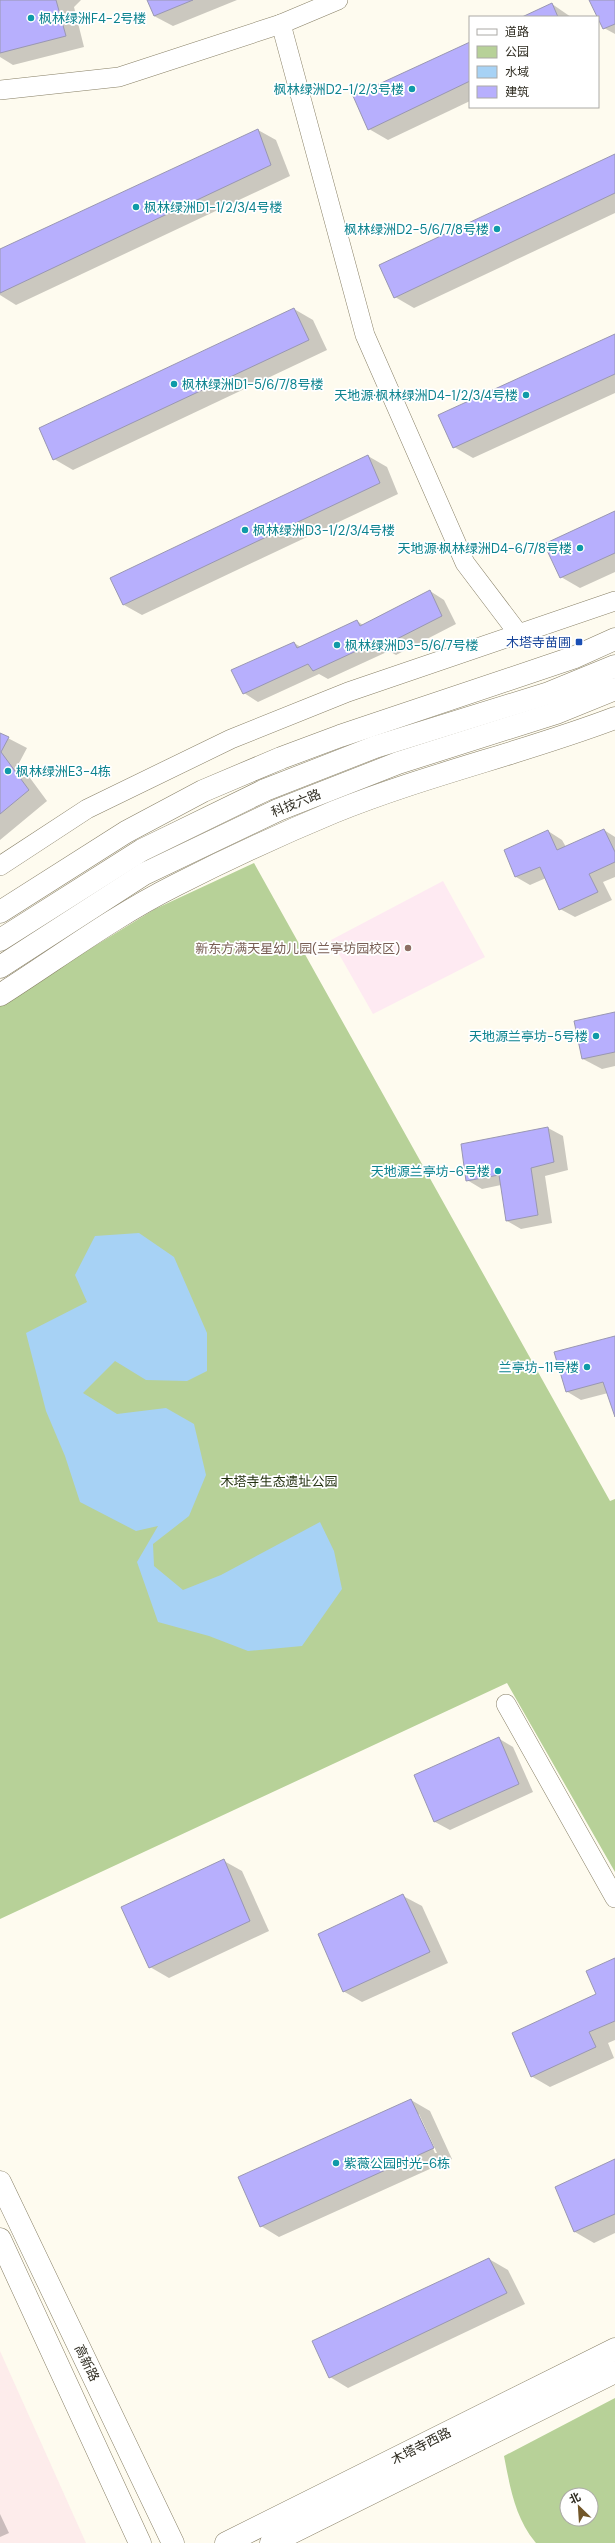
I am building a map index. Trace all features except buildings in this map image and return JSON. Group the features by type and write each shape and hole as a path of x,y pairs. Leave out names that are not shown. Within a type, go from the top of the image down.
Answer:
{"main road":[{"path":"0,912 126,832 203,791 318,744 575,656 615,639"},
{"name":"科技六路","path":"0,940 142,850 266,790 375,747 549,693 615,666"},
{"name":"科技六路","path":"0,967 144,874 278,810 398,763 556,713 615,689"},
{"path":"0,996 119,918 175,885 334,812 417,783 557,740 615,718"},
{"name":"高新路","path":"0,2182 173,2543"},
{"name":"高新路","path":"0,2238 140,2543"},
{"name":"木塔寺西路","path":"226,2543 615,2349"},
{"name":"木塔寺西路","path":"271,2543 615,2372"}],"street":[{"path":"0,90 119,77 281,24 338,0"},
{"path":"281,24 365,335 465,563 518,633"},
{"path":"0,866 87,809 231,739 348,692 615,601"},
{"path":"506,1704 615,1898"}],"shaded area":[{"name":"新东方满天星幼儿园(兰亭坊园校区)","path":"443,881 485,957 373,1014 331,940"},
{"path":"0,2351 86,2543 0,2543"}],"green space":[{"name":"木塔寺生态遗址公园","path":"254,863 610,1501 615,1499 615,1872 507,1683 0,1919 0,1004 155,909"},
{"path":"615,2398 615,2543 536,2543 518,2513 511,2491 504,2456"}],"water":[{"path":"139,1233 174,1257 207,1333 207,1371 187,1381 146,1380 115,1361 83,1393 117,1414 166,1408 194,1424 206,1475 189,1516 153,1544 154,1566 183,1590 221,1575 320,1522 334,1551 342,1589 302,1646 248,1651 209,1636 158,1622 137,1562 158,1526 136,1531 80,1502 65,1456 46,1411 26,1333 87,1302 75,1275 95,1236"}],"place":[{"name":"枫林绿洲F4-2号楼","path":"31,18"},
{"name":"枫林绿洲D2-1/2/3号楼","path":"412,89"},
{"name":"枫林绿洲D1-1/2/3/4号楼","path":"136,207"},
{"name":"枫林绿洲D2-5/6/7/8号楼","path":"497,229"},
{"name":"枫林绿洲D1-5/6/7/8号楼","path":"174,384"},
{"name":"天地源·枫林绿洲D4-1/2/3/4号楼","path":"526,395"},
{"name":"枫林绿洲D3-1/2/3/4号楼","path":"245,530"},
{"name":"天地源·枫林绿洲D4-6/7/8号楼","path":"580,548"},
{"name":"木塔寺苗圃","path":"579,642"},
{"name":"枫林绿洲D3-5/6/7号楼","path":"337,645"},
{"name":"枫林绿洲E3-4栋","path":"8,771"},
{"name":"新东方满天星幼儿园(兰亭坊园校区)","path":"408,948"},
{"name":"天地源兰亭坊-5号楼","path":"596,1036"},
{"name":"天地源兰亭坊-6号楼","path":"498,1171"},
{"name":"兰亭坊-11号楼","path":"587,1367"},
{"name":"紫薇公园时光-6栋","path":"336,2163"}]}
